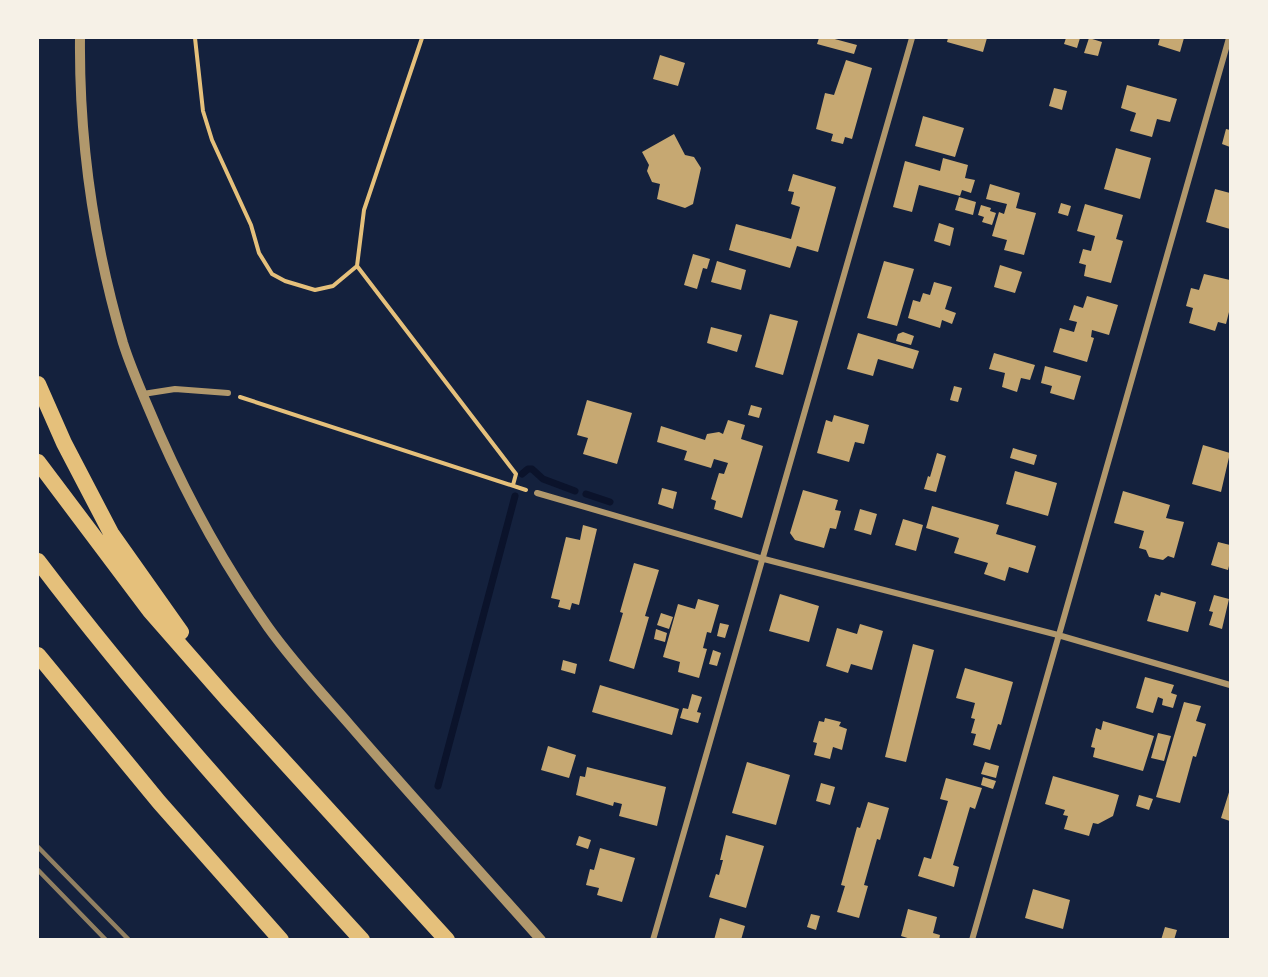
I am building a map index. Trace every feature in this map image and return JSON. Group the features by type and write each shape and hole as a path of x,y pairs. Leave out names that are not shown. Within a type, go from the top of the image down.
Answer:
{"highway":[{"path":"38,384 64,443 111,532 228,700"},
{"path":"38,462 150,611 228,700 447,939"},
{"path":"38,561 84,622 207,767 362,939"},
{"path":"38,655 159,802 281,939"},
{"path":"38,662 58,681"}],"street":[{"path":"80,38 89,184 98,238 124,345 162,440 208,534 268,628 290,656 372,752 541,939"},
{"path":"653,939 912,38"},
{"path":"972,939 1229,38"},
{"path":"143,394 174,389 228,393"},
{"path":"537,493 764,559 1059,635 1230,685"}],"path":[{"path":"195,38 203,111 212,140 251,225 259,253 273,274 285,281 315,290 333,286 357,266 364,210 422,38"},
{"path":"357,266 516,474 513,485"},
{"path":"228,393 537,493"}],"building":[{"path":"819,38 831,38 857,45 854,54 817,44"},
{"path":"948,38 987,38 983,52 947,42"},
{"path":"1066,38 1080,38 1077,48 1064,44"},
{"path":"1089,38 1102,42 1098,56 1084,53"},
{"path":"1160,38 1184,38 1180,52 1158,45"},
{"path":"660,55 685,63 678,86 653,79"},
{"path":"846,60 872,68 852,139 845,137 843,144 831,141 833,134 816,129 825,93 834,95"},
{"path":"1127,85 1177,99 1170,122 1157,119 1152,137 1130,131 1136,113 1121,108"},
{"path":"1054,88 1067,91 1062,110 1049,106"},
{"path":"923,116 964,128 955,157 915,146"},
{"path":"1226,129 1230,130 1230,147 1222,144"},
{"path":"674,134 685,155 694,157 701,168 693,204 685,208 657,199 660,184 652,182 647,171 649,165 642,152"},
{"path":"1116,148 1151,158 1140,199 1104,189"},
{"path":"943,158 968,165 965,178 975,180 971,193 962,190 960,196 919,185 912,212 893,207 905,161 940,171"},
{"path":"793,174 836,187 818,252 797,246 790,268 729,250 736,224 791,239 800,207 791,204 794,192 788,191"},
{"path":"990,184 1020,193 1016,208 1036,213 1024,255 1004,250 1007,240 992,236 999,212 1004,214 1007,204 986,199"},
{"path":"1215,189 1230,193 1230,229 1206,222"},
{"path":"959,197 976,202 973,215 955,210"},
{"path":"1061,203 1071,206 1068,216 1058,213"},
{"path":"1085,204 1123,215 1116,239 1123,241 1111,283 1084,276 1086,265 1079,263 1083,249 1091,251 1095,236 1077,231"},
{"path":"981,205 991,208 990,211 996,213 992,225 982,222 984,217 978,215"},
{"path":"939,223 954,228 950,246 934,241"},
{"path":"693,254 710,259 707,269 703,268 697,289 684,285"},
{"path":"717,261 746,270 741,290 711,282"},
{"path":"884,261 914,269 897,326 867,318"},
{"path":"1000,265 1022,272 1015,293 994,287"},
{"path":"1204,274 1230,280 1230,308 1226,324 1218,322 1215,331 1189,323 1193,308 1186,306 1191,288 1199,290"},
{"path":"934,282 952,287 945,309 956,313 952,324 942,320 940,328 908,318 913,300 920,302 923,293 930,295"},
{"path":"1087,296 1118,305 1109,335 1092,330 1091,337 1094,338 1087,362 1053,352 1060,328 1074,332 1077,322 1069,320 1074,305 1083,308"},
{"path":"770,314 798,321 783,375 755,367"},
{"path":"711,327 742,335 737,352 707,343"},
{"path":"903,332 914,336 911,345 896,341 898,334"},
{"path":"858,333 919,351 913,369 878,359 873,376 847,369"},
{"path":"994,353 1035,365 1030,380 1021,378 1017,392 1002,387 1005,373 989,369"},
{"path":"1045,366 1081,376 1074,400 1050,393 1052,386 1041,383"},
{"path":"954,386 962,388 958,402 950,400"},
{"path":"587,400 632,413 617,464 583,454 588,438 577,435"},
{"path":"751,405 762,408 759,418 748,415"},
{"path":"834,415 869,425 864,444 855,442 849,462 817,453 826,420 832,422"},
{"path":"728,420 745,425 741,439 763,446 742,518 714,509 716,501 711,499 719,473 724,474 728,463 714,459 711,468 684,460 687,451 657,442 661,426 705,440 707,434 719,432 723,434"},
{"path":"1203,445 1230,453 1221,492 1192,484"},
{"path":"1013,448 1037,455 1034,465 1010,458"},
{"path":"937,453 946,456 936,492 924,489"},
{"path":"1015,471 1057,483 1048,516 1006,504"},
{"path":"662,488 677,492 673,509 658,504"},
{"path":"803,490 838,500 835,510 841,511 836,529 830,528 824,548 795,540 790,533"},
{"path":"1123,491 1170,505 1166,518 1184,522 1174,558 1168,556 1163,560 1149,557 1146,550 1139,548 1144,531 1114,523"},
{"path":"932,506 999,525 996,534 1036,546 1028,573 1009,567 1005,581 984,574 988,563 954,553 959,538 926,528"},
{"path":"860,509 877,514 871,535 854,530"},
{"path":"903,519 923,525 916,551 895,545"},
{"path":"583,525 597,529 579,605 572,603 570,610 558,607 560,600 551,598 566,537 580,540"},
{"path":"1218,542 1230,545 1228,570 1211,565"},
{"path":"634,563 659,570 645,616 649,617 634,669 609,661"},
{"path":"1161,592 1196,602 1188,632 1147,621 1155,594 1160,596"},
{"path":"780,594 819,606 809,642 769,631"},
{"path":"1214,595 1229,599 1222,629 1209,625 1213,612 1209,611"},
{"path":"698,599 719,605 711,633 707,632 703,648 707,649 699,678 678,672 680,662 663,657 678,604 695,609"},
{"path":"661,613 673,617 669,629 657,625"},
{"path":"720,623 729,625 725,638 717,636"},
{"path":"860,624 883,631 872,670 851,664 848,673 826,666 837,628 857,634"},
{"path":"656,629 667,633 665,642 654,639"},
{"path":"913,644 934,650 906,762 885,757"},
{"path":"713,650 721,653 717,666 709,664"},
{"path":"563,660 577,664 575,674 561,670"},
{"path":"965,668 1013,682 1001,725 998,724 990,750 973,745 976,734 971,733 975,719 971,718 975,703 956,698"},
{"path":"1145,677 1174,685 1171,693 1177,695 1173,708 1162,705 1163,699 1158,697 1153,713 1136,708"},
{"path":"600,685 679,709 672,735 592,712"},
{"path":"692,694 702,697 697,712 701,713 698,723 680,718 683,708 688,709"},
{"path":"1184,702 1201,706 1196,721 1206,724 1196,757 1193,756 1180,803 1156,797"},
{"path":"825,718 841,722 839,726 847,729 842,750 833,747 830,759 814,755 817,743 813,742 819,721 824,722"},
{"path":"1103,721 1154,736 1143,771 1093,757 1095,748 1091,747 1096,728 1101,730"},
{"path":"1158,733 1171,736 1164,761 1151,758"},
{"path":"548,746 576,755 569,778 541,770"},
{"path":"747,762 790,775 776,825 732,813"},
{"path":"985,762 999,766 996,778 981,774"},
{"path":"587,767 666,787 657,826 619,816 622,804 614,802 613,806 576,795 580,776 585,777"},
{"path":"1053,776 1119,795 1113,816 1098,824 1093,823 1089,836 1064,829 1068,816 1063,815 1065,810 1045,804"},
{"path":"983,777 996,781 993,789 981,785"},
{"path":"946,778 982,788 975,809 970,807 953,865 959,867 954,887 918,876 924,857 931,859 948,801 940,799"},
{"path":"821,783 835,787 830,805 816,801"},
{"path":"1230,789 1230,821 1221,818"},
{"path":"1139,795 1153,799 1149,810 1136,806"},
{"path":"868,802 889,808 880,840 877,839 864,885 868,886 859,918 837,912 845,886 841,885 857,827 860,828"},
{"path":"726,835 764,846 746,908 709,897 716,874 719,875"},
{"path":"579,836 591,840 588,849 576,845"},
{"path":"600,848 635,858 622,902 597,895 599,888 586,885 590,869 594,870"},
{"path":"1033,889 1070,900 1063,929 1025,918"},
{"path":"908,909 937,917 933,933 940,935 939,940 914,940 901,936"},
{"path":"811,914 820,916 816,930 807,927"},
{"path":"720,918 745,926 741,940 714,940"},
{"path":"1165,927 1177,930 1174,940 1161,940"}],"waterway":[{"path":"522,474 532,469 543,479 575,491"},
{"path":"586,494 610,502"},
{"path":"438,786 515,496"}],"railway":[{"path":"38,847 129,940"},
{"path":"38,870 106,940"}]}
